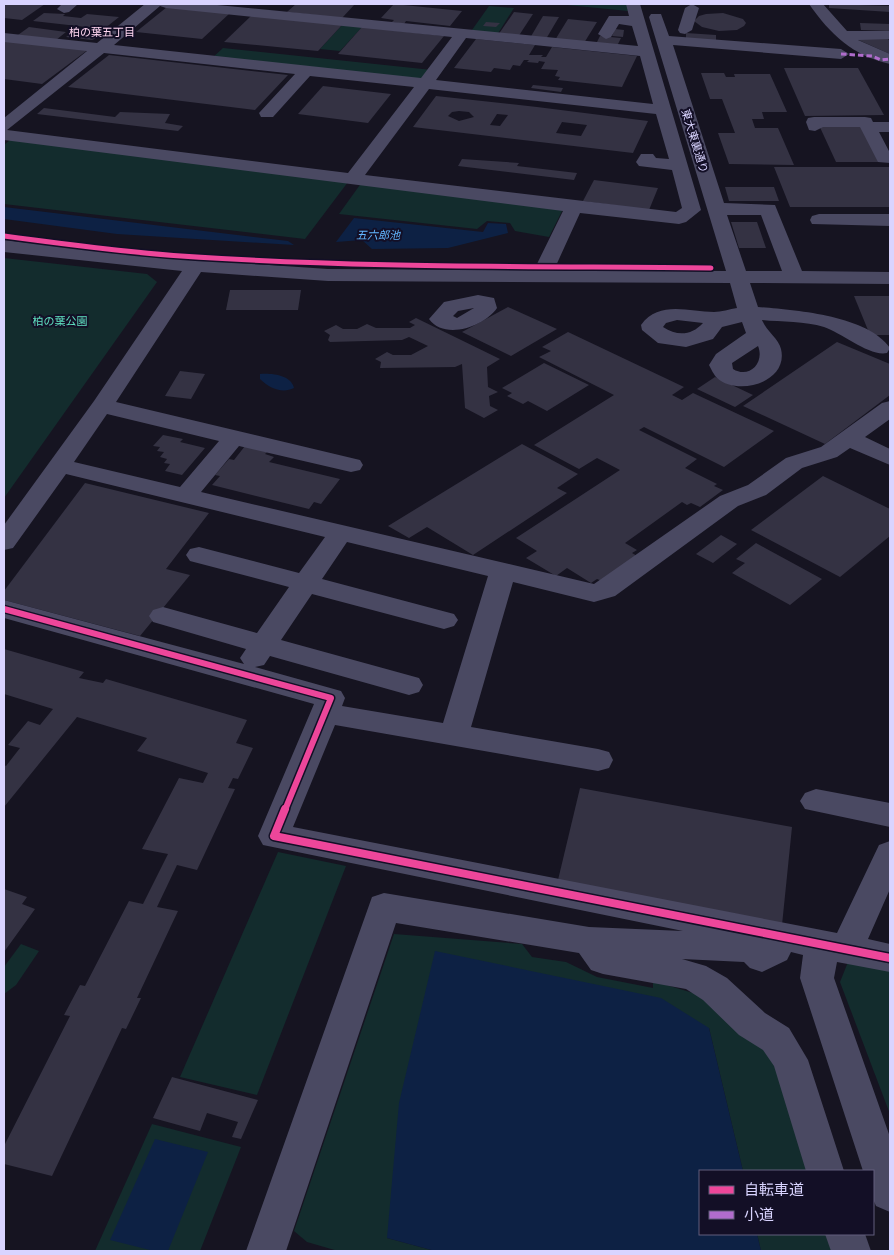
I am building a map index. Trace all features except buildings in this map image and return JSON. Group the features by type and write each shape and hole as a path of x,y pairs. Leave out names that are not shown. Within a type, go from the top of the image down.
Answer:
{"street":[{"path":"4,126 154,4"},
{"path":"166,4 647,52"},
{"path":"4,135 574,207 679,218 687,215 692,210 633,4"},
{"name":"東大東裏通り","path":"652,4 737,278 749,313 764,341 773,335 772,327 779,322 788,321 817,324 885,350"},
{"path":"816,4 842,35 856,45 890,59"},
{"path":"685,30 692,8"},
{"path":"606,34 614,19 638,22"},
{"path":"4,22 455,71"},
{"path":"662,35 685,30 752,34"},
{"path":"353,179 462,34"},
{"path":"662,35 841,54"},
{"path":"842,35 890,35"},
{"path":"4,37 664,110"},
{"path":"267,113 306,71"},
{"path":"638,91 658,93"},
{"path":"815,126 814,122 865,122 884,158 890,158"},
{"path":"868,126 890,127"},
{"path":"647,158 645,162 680,166"},
{"path":"542,277 550,253 574,207"},
{"path":"716,209 768,209 794,278"},
{"path":"819,220 890,220"},
{"path":"4,246 195,267 328,275 890,278"},
{"path":"4,542 103,406 195,267"},
{"path":"478,301 476,282 480,277"},
{"path":"749,313 813,318 857,327 885,350"},
{"path":"103,406 352,465"},
{"path":"61,466 594,593 606,590 729,500 758,490 794,463 829,452 890,408"},
{"path":"185,496 234,437"},
{"path":"848,438 890,458"},
{"path":"243,674 340,534"},
{"path":"199,555 444,620"},
{"path":"454,735 503,572"},
{"path":"4,609 331,698 274,836 776,937 890,958"},
{"path":"163,616 409,685"},
{"path":"325,713 454,735 555,757 598,760"},
{"path":"816,801 890,815"},
{"path":"890,854 817,978 890,1192"},
{"path":"266,1251 384,907 588,941 752,948 762,958 775,950 776,937"},
{"path":"588,941 603,960 694,976 714,989 752,1024 776,1039 790,1060 826,1170"},
{"path":"846,1235 851,1251"}],"green space":[{"path":"557,4 627,4 628,11"},
{"path":"489,6 514,8 497,35 476,33 472,30"},
{"path":"343,24 363,26 340,51 320,49"},
{"path":"223,48 432,70 422,82 211,59"},
{"path":"10,140 348,182 305,239 4,204 4,145"},
{"path":"362,182 563,209 549,237 515,231 510,223 487,221 477,229 339,214"},
{"name":"柏の葉公園","path":"4,258 147,274 157,282 4,498"},
{"path":"278,852 346,866 257,1095 180,1077"},
{"path":"394,934 522,944 532,957 566,962 597,977 653,988 653,981 703,996 770,1051 811,1170 743,1170 709,1028 387,1238 435,1251 338,1251 307,1242 294,1231"},
{"path":"21,944 39,951 16,985 4,994 4,967"},
{"path":"848,962 890,969 890,1114 840,982"},
{"path":"152,1124 241,1147 200,1251 95,1251"},
{"path":"757,1235 832,1235 838,1251 761,1251"}],"water":[{"path":"4,207 288,241 294,245 117,234 4,219"},
{"name":"五六郎池","path":"354,218 483,232 488,223 506,224 508,233 448,248 372,249 362,240 336,242"},
{"path":"260,374 270,374 285,378 289,380 294,388 280,390 267,385 260,379"},
{"path":"435,951 661,998 709,1028 743,1170 699,1170 699,1235 757,1235 761,1251 435,1251 387,1238 399,1103"},
{"path":"155,1139 208,1152 168,1251 154,1251 110,1240"}],"marked path":[{"path":"841,54 872,56 881,60 890,59"}],"cycle path":[{"path":"4,236 92,248 268,261 445,266 711,268"},
{"path":"4,609 331,698 274,836 890,958"}],"district":[{"name":"柏の葉五丁目","path":"102,32"}]}
